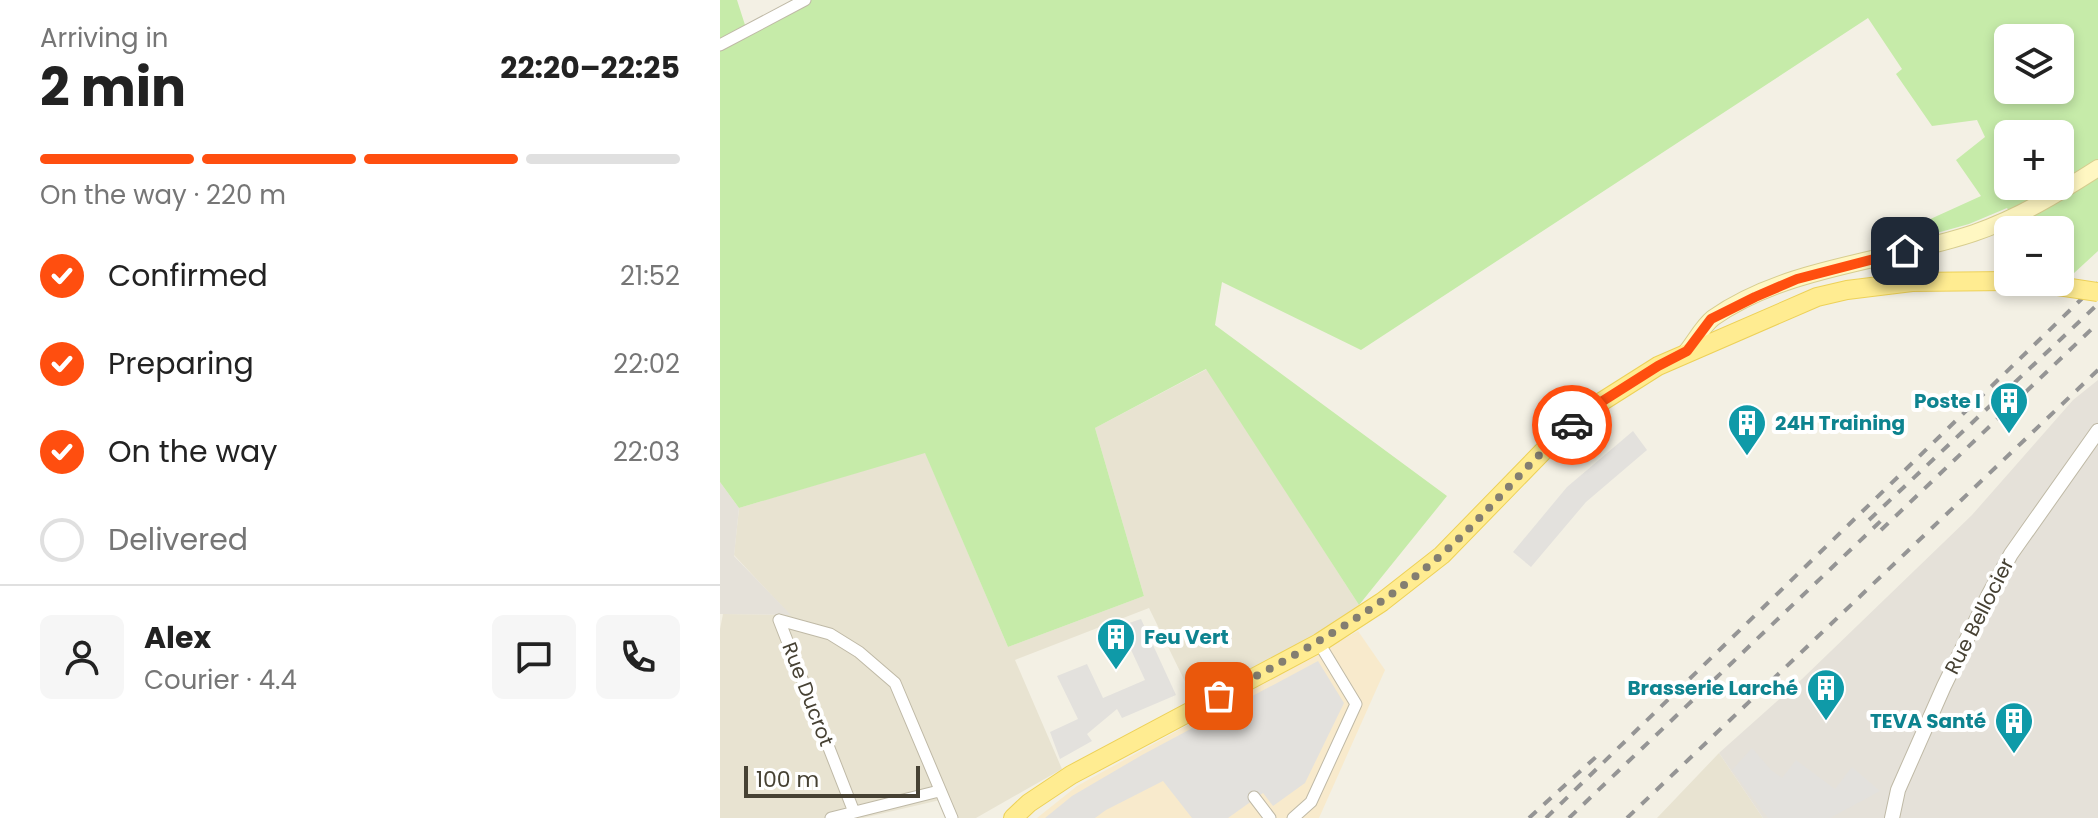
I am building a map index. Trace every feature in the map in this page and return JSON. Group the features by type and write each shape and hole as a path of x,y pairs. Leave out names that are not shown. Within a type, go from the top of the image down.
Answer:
{"main road":[{"path":"1687,351 1711,319 1755,297 1832,269 1977,232 2018,214 2098,168"},
{"path":"1013,818 1029,803 1071,775 1319,643 1382,602 1442,555 1556,438 1598,404 1658,366 1817,297 1874,285 1994,281"},
{"path":"2074,288 2098,292"}],"street":[{"path":"720,45 805,0"},
{"name":"Rue Bellocier","path":"1892,818 1904,777 1989,594 2011,554 2098,431"},
{"name":"Rue Ducrot","path":"854,812 779,620 830,634 859,652 895,683 939,791"},
{"path":"1293,818 1311,802 1356,704 1319,643"},
{"path":"831,818 939,791 952,818"},
{"path":"1254,797 1270,818"}],"shaded area":[{"path":"1207,369 1359,605 1270,668 1196,704 1149,608 1015,660 1062,769 976,818 959,818 940,800 863,818 720,818 720,629 723,614 790,615 734,555 739,508 925,452 1008,647 1144,596 1095,428"},
{"path":"2098,380 2098,818 1763,818 1719,753 1802,679 1972,515 2073,400"},
{"path":"1633,431 1647,450 1586,502 1531,567 1513,552 1567,487"},
{"path":"720,482 739,508 734,556 791,615 720,614"},
{"path":"1141,619 1176,695 1122,718 1117,709 1087,734 1092,741 1060,759 1050,732 1078,719 1057,676 1087,664 1103,698 1145,680 1120,626"},
{"path":"1358,631 1385,670 1319,818 1037,818 1077,786"},
{"path":"1318,661 1344,703 1305,783 1273,806 1263,793 1228,818 1192,818 1163,781 1095,818 1045,818 1072,796 1142,755"},
{"path":"1752,748 1782,778 1796,760 1835,789 1852,767 1880,791 1830,818 1768,818 1732,770"},
{"path":"1719,753 1763,818 1657,818"}],"green space":[{"path":"720,0 737,0 745,25 796,0 2098,0 2098,251 2074,273 2074,216 2012,216 2007,208 1969,224 1926,236 1926,221 1981,196 1956,160 1985,137 1977,120 1932,126 1896,74 1902,69 1868,18 1361,350 1222,282 1215,325 1447,496 1359,605 1206,369 1095,428 1144,596 1008,647 925,453 739,508 720,482"}],"railway":[{"path":"1546,818 2098,283"},
{"path":"1869,520 2098,304"},
{"path":"1881,530 2098,323"},
{"path":"1627,818 2098,370"},
{"path":"1569,818 1886,516"},
{"path":"1529,818 1597,756"}],"way so far":[{"path":"1219,696 1319,643 1382,602 1442,555 1572,425"}],"place":[{"name":"Poste I","path":"2009,435"},
{"name":"24H Training","path":"1747,457"},
{"name":"Feu Vert","path":"1116,671"},
{"name":"Brasserie Larché","path":"1826,722"},
{"name":"TEVA Santé","path":"2014,755"}],"route":[{"path":"1572,425 1598,404 1687,351 1711,319 1797,279 1905,251"}]}
